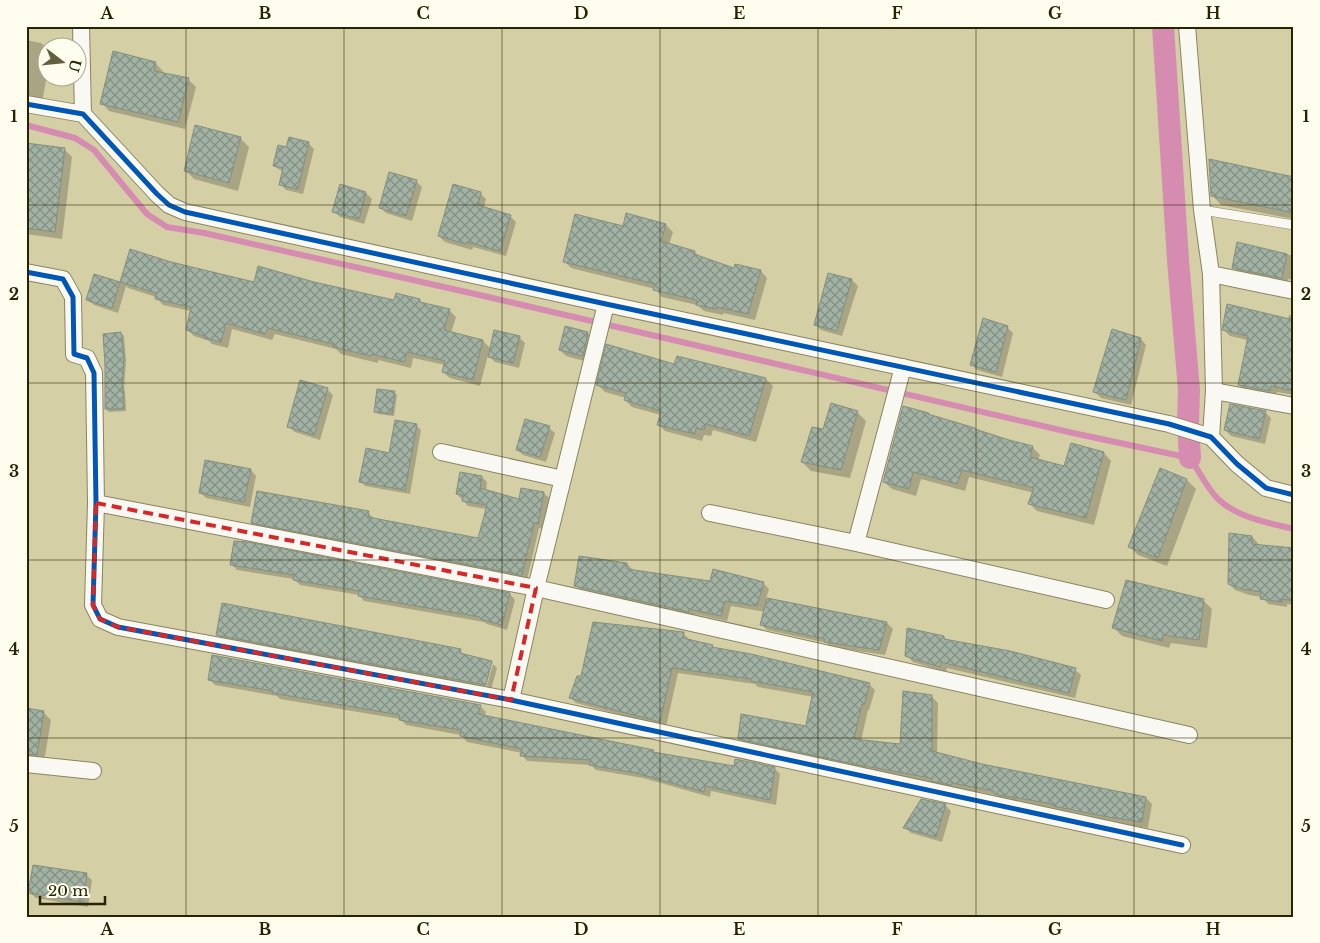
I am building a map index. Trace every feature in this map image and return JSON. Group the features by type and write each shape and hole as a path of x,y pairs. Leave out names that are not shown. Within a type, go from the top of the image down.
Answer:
{"street":[{"path":"81,26 83,114"},
{"path":"1187,26 1202,210 1211,274 1214,391 1204,435"},
{"path":"26,104 83,114 157,194 169,205 185,212 604,310 902,372 1170,424 1204,435 1266,488 1294,495"},
{"path":"26,272 63,279 73,297 74,354 88,358 94,373 96,503 93,605 100,619 118,627 511,700 1182,845"},
{"path":"1211,274 1294,291"},
{"path":"511,700 536,588 604,310"},
{"path":"856,543 902,372"},
{"path":"1214,391 1294,406"},
{"path":"441,452 563,479"},
{"path":"96,503 536,588 1189,735"},
{"path":"710,513 856,543 1106,600"},
{"path":"26,764 93,771"}],"lane":[{"path":"1202,210 1294,225"}],"highlighted area":[{"path":"96,503 536,588 511,700 118,627 100,619 93,605"}],"building":[{"path":"113,51 156,62 154,71 189,78 178,122 100,104"},
{"path":"195,125 241,137 229,183 184,171"},
{"path":"289,137 309,142 298,189 279,185 283,168 273,166 278,145 286,147"},
{"path":"26,143 65,148 55,232 26,228"},
{"path":"1209,159 1294,177 1294,213 1211,196"},
{"path":"389,172 417,180 406,216 379,208"},
{"path":"340,184 366,192 359,219 332,212"},
{"path":"453,184 481,192 478,205 511,215 500,251 438,236"},
{"path":"626,213 666,224 661,241 695,251 694,254 734,268 735,264 761,270 748,314 717,307 716,309 696,305 697,300 653,290 655,284 563,262 575,214 623,226"},
{"path":"1237,242 1287,254 1282,278 1232,268"},
{"path":"130,249 171,262 254,282 258,266 314,282 394,300 396,293 420,299 420,302 450,309 444,330 483,340 473,380 442,372 445,361 407,352 404,362 372,354 371,356 333,347 333,344 268,328 265,334 226,323 221,342 204,338 204,336 186,330 191,307 155,299 156,293 120,282"},
{"path":"828,273 852,279 837,331 814,325"},
{"path":"94,274 120,282 112,308 86,300"},
{"path":"1227,304 1294,320 1294,391 1271,386 1270,391 1238,385 1248,336 1222,330"},
{"path":"983,318 1008,326 996,372 970,365"},
{"path":"565,326 588,332 583,356 559,350"},
{"path":"1112,329 1141,338 1126,400 1093,392"},
{"path":"494,330 520,336 513,363 488,357"},
{"path":"121,332 124,358 122,387 124,409 105,409 103,334"},
{"path":"606,344 674,364 677,356 766,378 749,436 706,424 704,430 696,428 695,434 657,425 661,411 624,400 626,393 596,385"},
{"path":"300,380 328,388 314,435 287,427"},
{"path":"377,389 395,391 392,414 374,412"},
{"path":"831,403 858,411 841,470 801,462 812,427 823,429"},
{"path":"1230,404 1266,411 1259,439 1224,430"},
{"path":"903,406 1033,446 1030,457 1064,466 1071,443 1104,452 1086,518 1028,504 1034,488 962,470 957,484 913,472 909,489 883,482"},
{"path":"525,419 550,426 540,457 516,450"},
{"path":"395,420 417,424 405,490 359,482 366,448 389,453"},
{"path":"205,460 251,469 244,502 199,493"},
{"path":"1160,468 1187,479 1158,558 1128,547"},
{"path":"460,472 482,476 480,488 519,499 521,488 544,492 538,524 534,523 522,575 251,523 257,491 369,511 368,517 478,538 487,505 462,501 463,495 456,494"},
{"path":"1229,533 1252,536 1252,544 1294,548 1294,601 1282,599 1282,602 1260,599 1261,592 1242,589 1228,584"},
{"path":"234,541 248,542 510,593 502,625 480,619 480,617 358,596 359,591 293,580 294,575 230,565"},
{"path":"579,556 627,563 627,569 710,581 713,569 764,582 757,606 725,601 721,616 689,609 689,612 574,586"},
{"path":"1126,580 1204,599 1199,640 1163,635 1162,641 1112,628"},
{"path":"767,598 887,622 879,650 824,642 825,639 760,625"},
{"path":"222,603 461,649 460,653 492,661 486,685 216,635"},
{"path":"593,622 684,632 683,638 713,645 712,647 751,654 870,683 864,705 862,704 854,739 900,744 903,691 932,695 932,751 982,764 1146,797 1142,822 994,794 994,791 931,781 932,779 925,777 738,739 741,714 806,726 813,692 751,681 751,679 672,668 660,722 569,698 577,676 581,676"},
{"path":"907,628 944,636 944,639 1010,651 1076,668 1069,693 941,662 940,667 905,656"},
{"path":"212,655 481,705 478,714 654,750 653,752 734,766 735,759 775,767 770,800 705,786 704,792 636,773 589,765 591,760 520,756 522,749 460,736 461,730 399,720 400,715 208,680"},
{"path":"26,708 44,711 37,755 26,754"},
{"path":"921,799 946,804 936,837 903,828"},
{"path":"33,865 87,873 83,902 28,893"}],"waterway":[{"path":"1163,26 1178,260 1189,390 1190,458"},
{"path":"26,125 75,138 94,150 147,214 167,227 204,233 484,296 1073,433 1190,458 1210,490 1226,505 1254,519 1294,529"}],"cycle path":[{"path":"26,104 83,114 157,194 169,205 185,212 1169,424 1211,437 1237,464 1266,488 1294,495"},
{"path":"26,272 63,279 73,297 74,354 87,358 94,373 96,503 93,605 100,619 118,627 511,700 1182,845"}]}
